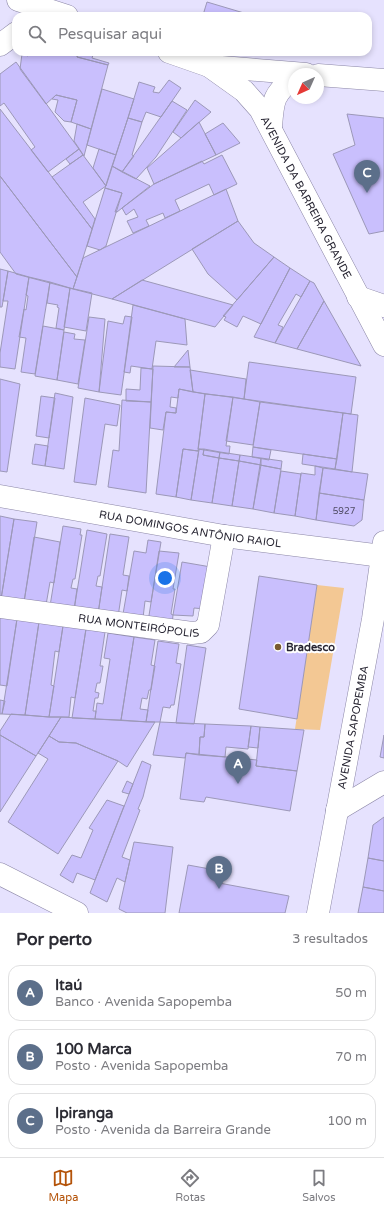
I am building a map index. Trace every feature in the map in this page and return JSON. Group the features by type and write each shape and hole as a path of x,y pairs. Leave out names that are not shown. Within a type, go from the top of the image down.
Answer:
{"main road":[{"path":"18,0 47,12"},
{"path":"0,45 12,36"},
{"name":"AVENIDA DA BARREIRA GRANDE","path":"180,56 209,66 288,73"},
{"name":"AVENIDA DA BARREIRA GRANDE","path":"209,66 250,96 271,127 384,345"},
{"name":"AVENIDA DA BARREIRA GRANDE","path":"324,76 384,80"},
{"path":"271,127 272,103 276,95 288,85"},
{"path":"358,297 384,306"},
{"name":"RUA DOMINGOS ANTÔNIO RAIOL","path":"0,496 224,536 383,549"},
{"name":"RUA MONTEIRÓPOLIS","path":"0,607 192,633 201,632 208,625 224,536"},
{"name":"AVENIDA SAPOPEMBA","path":"318,913 372,619 383,549"},
{"path":"337,810 384,782"},
{"path":"0,874 77,913"}],"shaded area":[{"path":"317,585 344,588 320,730 295,729"}],"building":[{"path":"207,2 241,12 204,12"},
{"path":"22,56 77,56 108,65 91,129 71,122 77,100 56,95 46,104 20,69"},
{"path":"93,56 92,58 109,63 108,65 77,57"},
{"path":"16,62 79,149 48,172 31,150 35,147 4,103 0,106 0,74"},
{"path":"169,80 181,88 161,117 146,112 142,122 128,118 139,82 155,87 153,92 159,93"},
{"path":"102,89 134,99 116,155 87,145"},
{"path":"56,95 77,100 71,122 64,121 55,112 58,100 52,99"},
{"path":"195,100 211,112 181,138 173,132"},
{"path":"172,101 187,110 156,157 136,179 122,172"},
{"path":"0,109 92,229 77,277 0,176"},
{"path":"347,114 384,118 384,231 369,234 333,154 355,145"},
{"path":"128,118 142,122 132,155 134,156 122,172 112,166"},
{"path":"199,122 216,155 154,184 147,168"},
{"path":"223,123 240,143 216,155 205,134"},
{"path":"77,124 91,129 84,156 74,141"},
{"path":"79,149 83,155 70,164 66,159"},
{"path":"99,149 116,155 106,186 93,168"},
{"path":"83,155 106,186 83,202 95,219 92,229 52,177"},
{"path":"222,155 237,184 214,195 209,184 175,200 180,211 165,218 163,213 146,220 149,226 133,233 127,221 138,217 134,209 126,215 122,208 154,184 202,161 204,164"},
{"path":"112,166 150,186 117,212 115,212 122,193 105,188"},
{"path":"0,176 77,277 73,289 16,274 0,252"},
{"path":"105,188 122,193 106,246 100,250 87,246"},
{"path":"226,189 238,221 112,299 73,289 83,258"},
{"path":"238,221 254,243 274,257 237,300 208,274 192,249"},
{"path":"274,257 290,268 261,324 243,316 237,327 224,320 226,317 223,316"},
{"path":"290,268 310,281 301,297 296,294 278,325 283,327 275,343 254,337"},
{"path":"0,269 8,271 2,307 0,307"},
{"path":"8,271 29,277 15,369 0,367 0,353 8,301 3,301"},
{"path":"29,277 50,282 35,374 21,372 26,338 19,337 24,309 26,310 28,296 26,295"},
{"path":"142,280 233,305 215,327 112,299"},
{"path":"310,281 314,283 324,301 297,349 275,343"},
{"path":"50,282 70,288 64,330 56,328 59,308 57,307 58,305 47,303"},
{"path":"70,288 92,293 86,331 64,327"},
{"path":"324,301 361,366 297,349"},
{"path":"133,305 185,319 187,345 156,341 152,369 131,366 130,373 124,372"},
{"path":"125,316 132,317 121,395 99,392 108,321 123,324"},
{"path":"89,317 105,319 99,392 78,388"},
{"path":"43,326 64,330 57,380 35,376"},
{"path":"64,332 75,334 74,339 85,340 78,384 57,380"},
{"path":"188,350 190,367 174,367"},
{"path":"249,362 356,377 351,414 244,399"},
{"path":"153,366 190,367 193,392 179,389 178,398 171,397 170,407 176,408 176,413 166,412 163,430 150,428"},
{"path":"141,368 153,369 151,402 126,401 126,389 140,390"},
{"path":"190,370 246,379 244,399 193,392"},
{"path":"0,379 20,384 7,472 0,471"},
{"path":"179,389 205,394 198,451 183,449 176,497 156,494 166,412 176,413"},
{"path":"55,393 73,397 64,469 45,466"},
{"path":"205,394 233,397 226,446 230,446 229,454 198,449"},
{"path":"41,396 55,398 49,438 36,436"},
{"path":"233,397 260,402 253,445 226,441"},
{"path":"85,398 120,405 117,426 105,424 96,485 74,482"},
{"path":"122,400 151,402 146,493 108,487 113,450 119,451"},
{"path":"260,402 343,413 337,459 253,447"},
{"path":"343,413 358,415 352,472 335,469"},
{"path":"35,444 48,446 45,466 32,464"},
{"path":"253,447 271,450 269,460 252,457"},
{"path":"183,449 198,451 199,449 191,500 176,497"},
{"path":"199,449 204,449 203,455 219,458 212,503 191,500"},
{"path":"204,449 220,452 219,458 203,455"},
{"path":"220,452 240,455 239,461 219,458"},
{"path":"303,454 337,459 335,469 302,464"},
{"path":"240,455 261,458 261,465 239,461"},
{"path":"219,458 239,461 232,506 212,503"},
{"path":"261,458 282,461 281,469 260,465"},
{"path":"239,461 261,465 253,509 232,506"},
{"path":"260,465 281,469 274,513 253,509"},
{"path":"315,466 323,468 316,520 295,516 301,473 315,475"},
{"path":"323,468 368,474 364,500 319,493"},
{"path":"281,471 301,474 295,516 274,513"},
{"path":"319,493 364,500 362,520 354,526 316,520"},
{"path":"0,516 14,519 1,599 0,598"},
{"path":"14,519 37,522 24,602 1,599"},
{"path":"63,526 81,529 80,535 82,535 75,579 73,579 71,588 77,589 74,610 50,606"},
{"path":"87,530 107,534 100,576 98,576 96,586 102,587 98,614 74,610"},
{"path":"110,534 129,537 123,575 129,576 127,591 122,590 118,617 98,614"},
{"path":"34,537 60,542 54,583 50,582 46,605 24,602"},
{"path":"148,540 161,542 151,602 145,601 143,618 123,614 134,551 146,553"},
{"path":"159,551 179,553 173,589 175,589 171,614 173,615 172,625 148,622"},
{"path":"182,562 211,567 205,609 194,608 193,616 173,615"},
{"name":"Bradesco","path":"259,576 317,585 297,719 239,709"},
{"path":"0,616 17,619 7,686 0,685"},
{"path":"17,619 39,622 25,715 2,714"},
{"path":"39,622 63,626 59,652 55,651 51,685 54,686 49,717 25,715"},
{"path":"63,626 86,629 75,698 71,697 69,717 49,717"},
{"path":"86,629 105,632 100,666 103,666 100,683 97,683 95,692 99,693 98,698 95,698 93,711 96,711 95,719 72,718"},
{"path":"108,633 134,637 121,720 95,719 97,703 103,704 110,659 104,658"},
{"path":"134,637 155,640 151,665 155,666 151,690 149,690 147,699 142,698 140,709 148,710 146,722 121,720"},
{"path":"158,641 179,644 176,663 181,664 174,705 171,705 170,708 163,707 160,722 146,722"},
{"path":"187,645 206,648 194,724 176,723"},
{"path":"0,700 5,701 2,714 0,714"},
{"path":"11,714 61,717 36,756 0,735 0,731"},
{"path":"61,717 155,722 127,767 118,761 76,743 59,742 49,736"},
{"path":"160,722 205,724 204,737 200,737 199,755 186,753 185,758 153,755"},
{"path":"205,724 251,726 248,749 226,747 225,757 199,755 200,737 204,737"},
{"path":"251,726 260,727 258,748 248,747"},
{"path":"260,727 304,730 297,771 256,766"},
{"path":"0,735 36,756 0,812"},
{"path":"384,735 384,758 380,757"},
{"path":"49,736 59,742 76,743 118,761 58,854 8,822 48,759 38,753"},
{"path":"186,753 257,760 256,766 297,771 290,811 206,797 204,802 180,799"},
{"path":"142,761 151,765 143,797 138,809 140,810 122,857 130,860 125,882 117,878 107,902 90,893"},
{"path":"127,781 133,784 129,794 122,792"},
{"path":"107,800 124,806 95,880 77,873 73,883 60,875 72,855 81,858 93,830 89,828"},
{"path":"384,817 384,861 368,858 373,825"},
{"path":"134,842 173,847 165,913 127,913 119,909"},
{"path":"368,858 384,861 384,891 363,887"},
{"path":"188,865 221,871 219,883 289,896 285,913 179,913"},
{"path":"363,887 384,891 384,913 358,913"}],"place":[{"name":"Ipiranga","path":"367,193"},
{"name":"Bradesco","path":"278,647"},
{"name":"Itaú","path":"238,784"},
{"name":"100 Marca","path":"219,889"}]}
